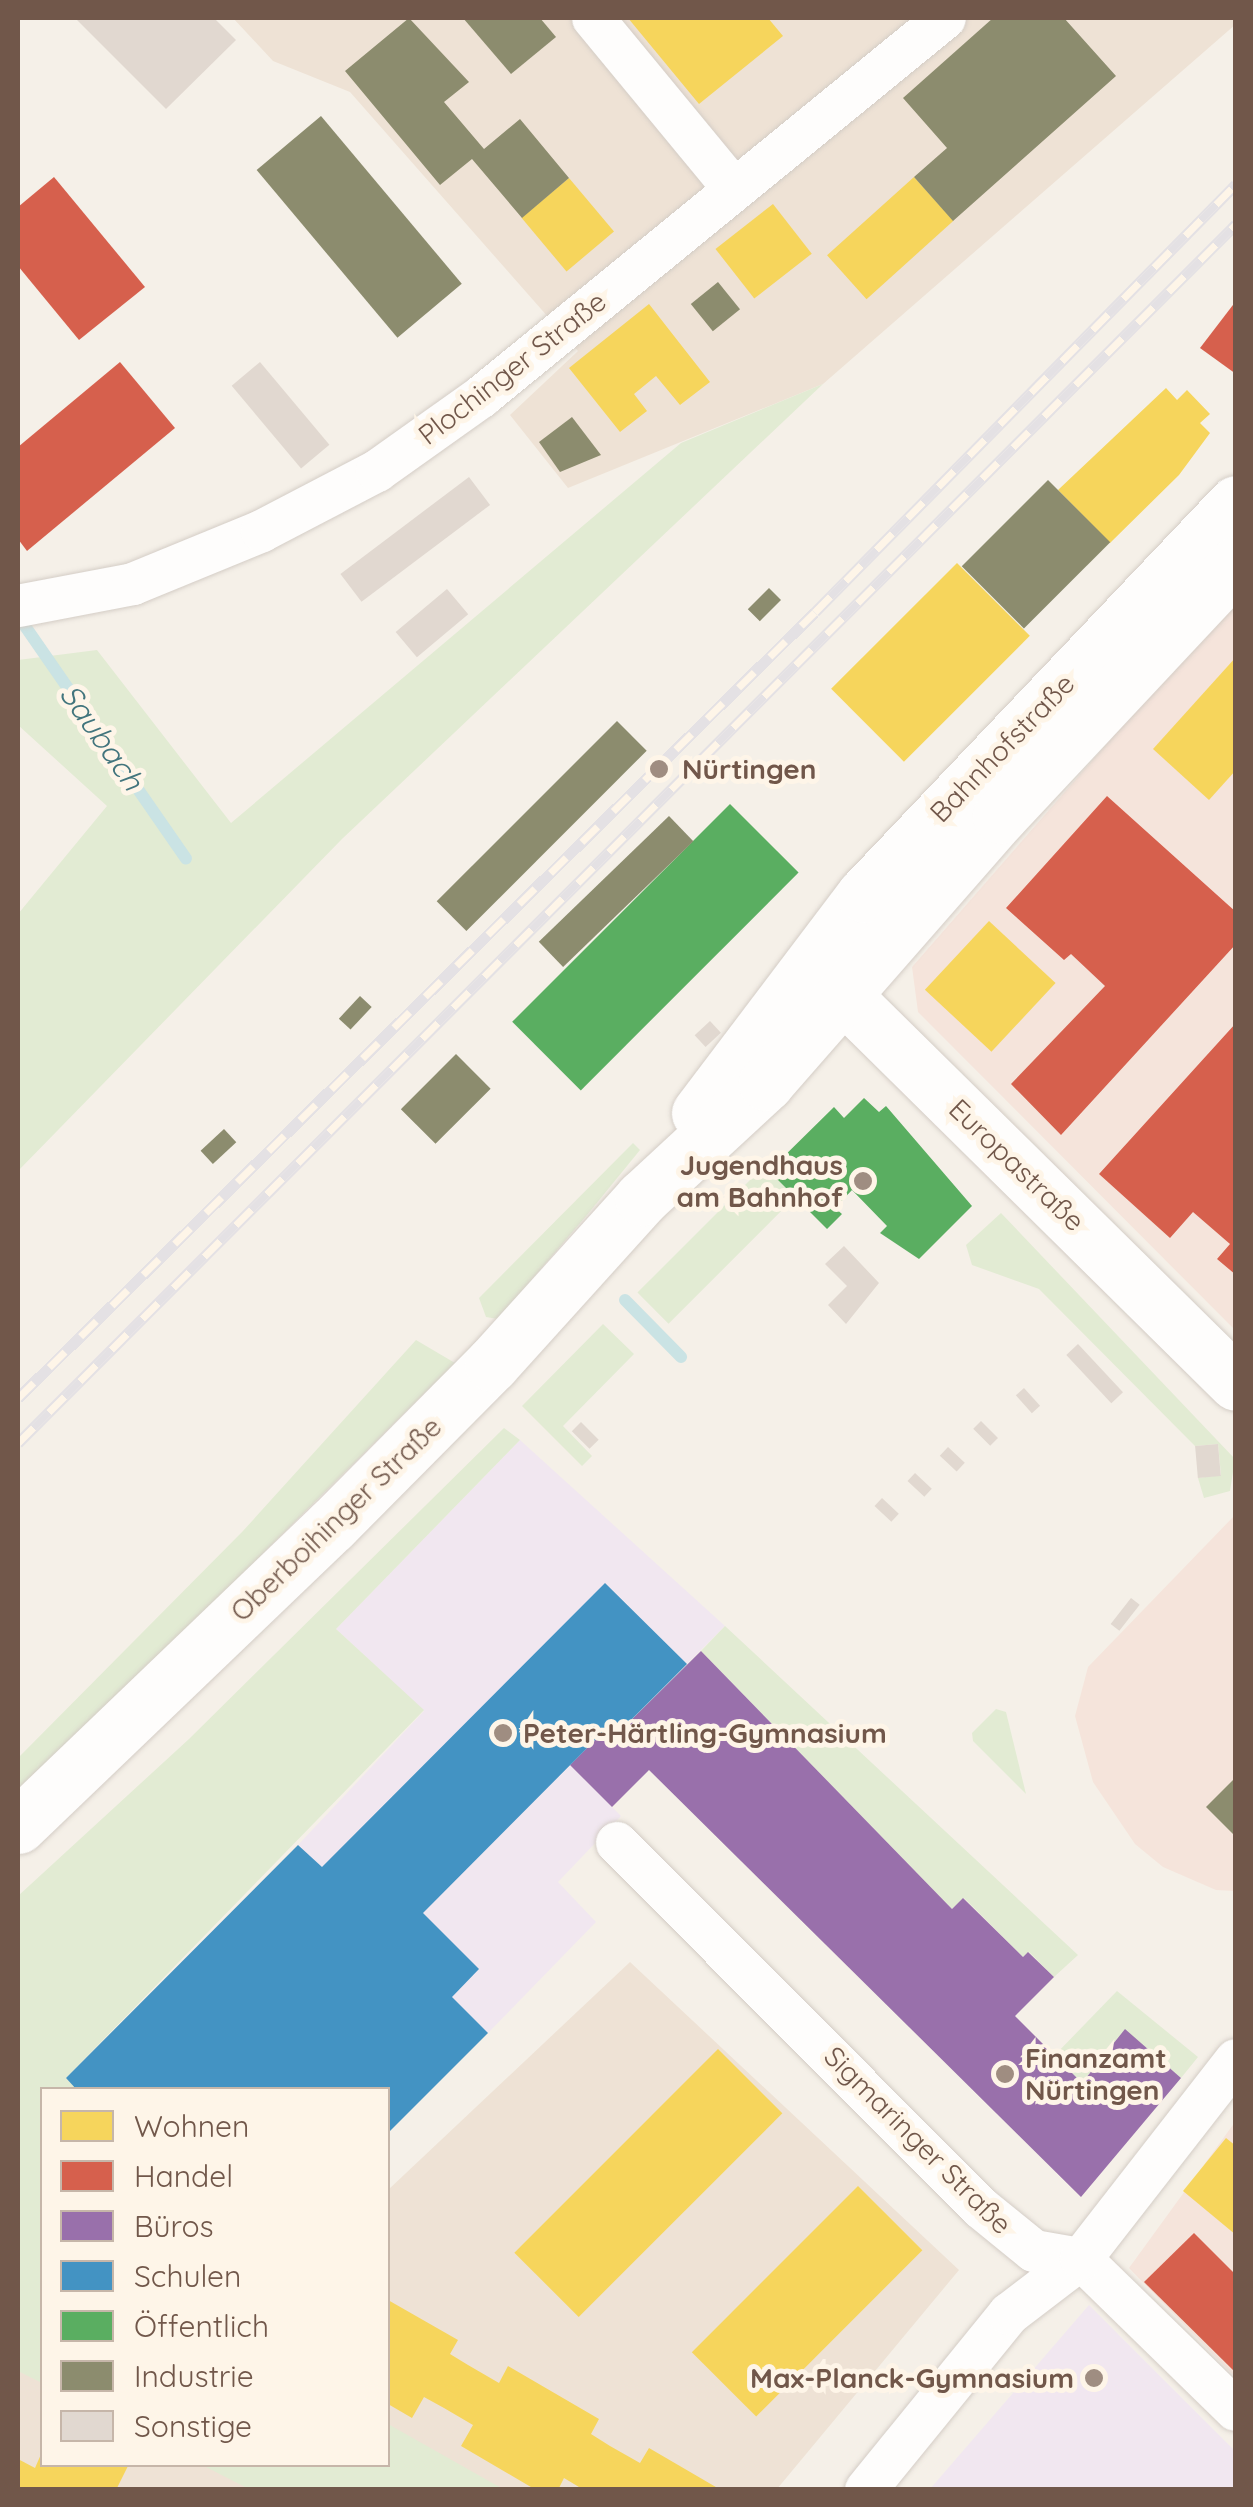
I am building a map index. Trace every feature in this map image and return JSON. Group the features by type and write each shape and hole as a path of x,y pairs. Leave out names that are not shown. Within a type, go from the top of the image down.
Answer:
{"main road":[{"name":"Bahnhofstraße","path":"779,1003 864,895 1236,503"},
{"name":"Bahnhofstraße","path":"845,996 1000,816 1236,564"},
{"path":"779,1003 845,996 844,959 864,895"},
{"name":"Oberboihinger Straße","path":"18,1826 483,1374 642,1198 766,1082 845,996"},
{"name":"Europastraße","path":"845,996 1236,1384"},
{"name":"Oberboihinger Straße","path":"642,1198 779,1003"}],"street":[{"path":"593,18 734,188"},
{"name":"Plochinger Straße","path":"30,604 133,584 262,531 377,471 481,397 945,18"},
{"name":"Sigmaringer Straße","path":"617,1843 981,2208 1034,2250 1080,2259"},
{"path":"866,2490 1009,2314 1080,2259 1236,2060"},
{"path":"1080,2259 1236,2410"}],"shaded area":[{"path":"233,18 1235,18 1236,24 823,384 568,488 510,415 578,351 350,92 273,61"},
{"path":"1235,597 1235,1330 918,1012 912,967"},
{"name":"Peter-Härtling-Gymnasium","path":"520,1440 725,1626 614,1737 607,1729 571,1766 621,1816 558,1882 596,1922 488,2033 298,1845 424,1711 336,1629"},
{"path":"1235,1515 1235,1891 1216,1890 1163,1867 1135,1844 1093,1782 1075,1716 1088,1667"},
{"path":"630,1962 959,2270 777,2489 18,2490 18,2268 40,2280 40,2467 390,2467 390,2188"},
{"path":"1235,2122 1235,2377 1129,2268"},
{"name":"Max-Planck-Gymnasium","path":"1089,2305 1235,2451 1235,2489 930,2489"}],"green space":[{"path":"823,384 342,839 18,1171 18,914 107,806 18,725 18,660 97,650 231,823 681,443"},
{"path":"633,1143 640,1150 587,1215 498,1319 486,1317 479,1298"},
{"path":"764,1166 795,1197 669,1324 637,1293"},
{"path":"1001,1213 1235,1459 1230,1491 1204,1498 1198,1478 1221,1475 1218,1444 1195,1446 1039,1289 972,1265 966,1245"},
{"path":"603,1324 634,1354 563,1426 592,1456 582,1466 522,1406"},
{"path":"416,1340 455,1363 18,1796 18,1758 243,1531"},
{"path":"504,1428 520,1440 336,1629 424,1710 66,2078 75,2087 40,2087 40,2382 18,2371 18,1896 189,1739"},
{"path":"725,1626 1078,1955 1054,1977 1029,1952 1023,1957 964,1898 952,1909 701,1651"},
{"path":"996,1709 1006,1712 1026,1794 973,1741 972,1733"},
{"path":"1117,1991 1198,2057 1181,2078 1125,2030 1082,2083 1054,2056"},
{"path":"390,2425 503,2489 249,2489 206,2467 390,2467"}],"building: Wohnen":[{"path":"628,18 768,18 783,36 699,104"},
{"path":"914,177 953,221 867,299 827,255"},
{"path":"569,178 614,232 567,271 522,218"},
{"path":"773,204 812,254 754,299 715,249"},
{"path":"649,304 710,382 680,405 656,376 634,394 647,411 620,432 569,368"},
{"path":"1166,388 1177,400 1187,390 1210,414 1200,423 1210,433 1179,475 1110,543 1058,490"},
{"path":"957,563 1030,636 904,762 831,689"},
{"path":"1236,657 1236,770 1209,800 1153,749"},
{"path":"989,921 1056,983 991,1052 925,990"},
{"path":"718,2049 782,2113 579,2317 514,2253"},
{"path":"1226,2138 1236,2146 1236,2235 1183,2191"},
{"path":"858,2186 922,2250 756,2417 692,2352"},
{"path":"390,2301 458,2340 450,2354 499,2383 508,2366 599,2419 591,2434 610,2446 640,2463 649,2448 721,2490 584,2490 564,2478 558,2490 536,2490 461,2446 473,2425 444,2408 424,2397 412,2418 390,2405"},
{"path":"40,2457 40,2467 128,2467 116,2490 18,2490 18,2459 35,2468"}],"building: Handel":[{"path":"54,177 145,287 79,340 18,266 18,207"},
{"path":"1236,301 1236,374 1200,348"},
{"path":"120,362 175,428 27,551 18,539 18,447"},
{"path":"1107,796 1236,912 1236,944 1061,1135 1011,1084 1105,986 1071,954 1064,960 1006,908"},
{"path":"1236,1023 1236,1275 1217,1259 1230,1244 1193,1212 1170,1238 1099,1174"},
{"path":"1194,2233 1236,2275 1236,2373 1144,2282"}],"building: Büros":[{"path":"701,1651 952,1909 963,1898 1023,1957 1028,1952 1054,1977 1015,2016 1082,2083 1125,2029 1181,2078 1081,2197 649,1770 612,1807 570,1765 606,1729 614,1737"}],"building: Schulen":[{"path":"605,1583 687,1664 614,1737 606,1729 423,1913 479,1969 452,1997 488,2033 390,2131 390,2087 74,2087 66,2078 298,1845 322,1867"}],"building: Öffentlich":[{"path":"730,804 799,873 581,1090 512,1022"},
{"name":"Jugendhaus am Bahnhof","path":"864,1098 879,1112 886,1106 972,1206 919,1259 880,1233 887,1226 852,1190 835,1208 842,1214 827,1229 769,1171 834,1107 844,1118"}],"building: Industrie":[{"path":"409,18 469,82 444,102 484,149 520,119 569,178 522,218 472,159 440,185 345,71"},
{"path":"463,18 540,18 556,37 511,74"},
{"path":"993,18 1064,18 1116,76 953,221 914,177 947,148 903,98"},
{"path":"321,116 462,284 397,338 257,170"},
{"path":"718,282 740,309 713,331 691,304"},
{"path":"572,417 601,455 560,472 539,442"},
{"path":"1048,480 1110,542 1024,628 962,566"},
{"path":"769,588 781,600 760,621 748,609"},
{"path":"617,721 647,751 466,931 437,901"},
{"path":"669,816 693,841 563,967 539,942"},
{"path":"360,996 372,1007 351,1030 339,1019"},
{"path":"456,1054 491,1089 435,1144 401,1109"},
{"path":"224,1129 236,1142 213,1164 201,1151"},
{"path":"1236,1777 1236,1837 1206,1807"}],"building: Sonstige":[{"path":"75,18 214,18 236,40 166,109"},
{"path":"260,362 329,445 301,469 232,386"},
{"path":"469,477 490,505 361,602 340,574"},
{"path":"447,589 468,614 417,657 396,632"},
{"path":"710,1021 721,1033 706,1047 695,1035"},
{"path":"844,1246 879,1283 846,1324 828,1305 847,1286 825,1264"},
{"path":"1078,1344 1123,1392 1111,1403 1066,1355"},
{"path":"1024,1388 1040,1406 1032,1413 1016,1395"},
{"path":"981,1421 998,1438 990,1446 973,1429"},
{"path":"581,1422 599,1440 589,1449 572,1431"},
{"path":"1218,1444 1221,1476 1198,1478 1195,1446"},
{"path":"948,1447 965,1463 957,1471 940,1456"},
{"path":"915,1473 932,1489 924,1497 907,1481"},
{"path":"882,1498 899,1514 891,1522 874,1506"},
{"path":"1131,1598 1140,1605 1119,1631 1111,1624"}],"waterway":[{"name":"Saubach","path":"18,616 186,859"},
{"name":"Saubach","path":"625,1300 681,1357"}],"railway":[{"path":"18,1398 815,612 1236,184"},
{"path":"18,1443 1236,224"}],"place":[{"name":"Nürtingen","path":"659,769"},
{"name":"Jugendhaus am Bahnhof","path":"863,1181"},
{"name":"Peter-Härtling-Gymnasium","path":"503,1733"},
{"name":"Finanzamt Nürtingen","path":"1005,2074"},
{"name":"Max-Planck-Gymnasium","path":"1094,2378"}]}
